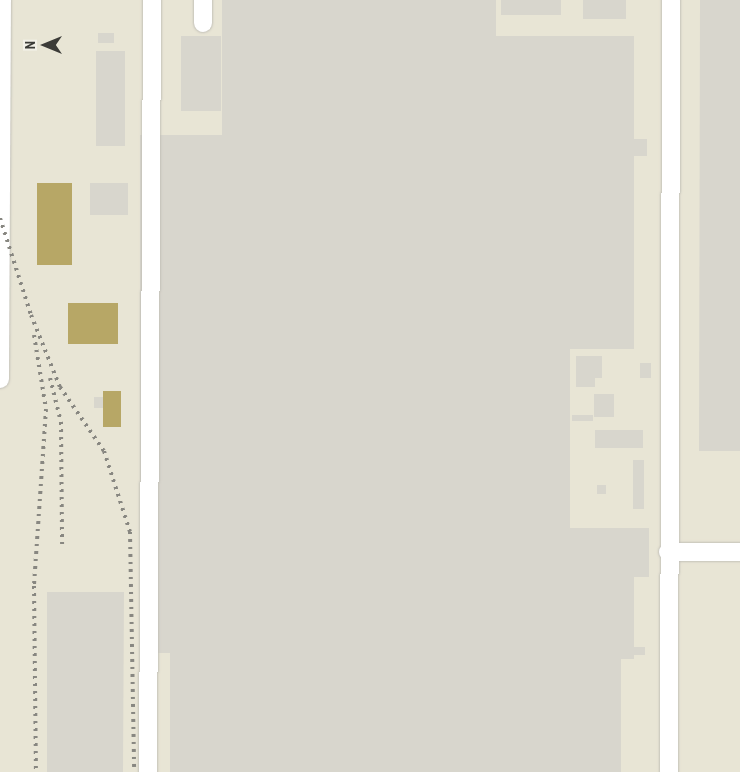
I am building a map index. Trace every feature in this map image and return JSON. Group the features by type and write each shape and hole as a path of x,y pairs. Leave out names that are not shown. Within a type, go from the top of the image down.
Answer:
{"lane":[{"path":"0,379 2,0"},
{"path":"148,772 152,0"},
{"path":"203,0 203,23"},
{"path":"669,772 668,552 671,0"},
{"path":"668,552 740,552"}],"shaded area":[{"path":"0,0 740,0 740,772 0,772"},
{"path":"37,183 72,183 72,265 37,265"},
{"path":"68,303 118,303 118,344 68,344"},
{"path":"103,391 121,391 121,427 103,427"}],"building":[{"path":"222,0 496,0 496,36 634,36 634,139 647,139 647,156 634,156 634,349 570,349 570,528 649,528 649,577 634,577 634,647 645,647 645,655 634,655 634,659 621,659 621,772 170,772 170,653 140,653 140,135 222,135"},
{"path":"501,0 561,0 561,15 501,15"},
{"path":"583,0 626,0 626,19 583,19"},
{"path":"700,0 740,0 740,451 699,451"},
{"path":"98,33 114,33 114,43 98,43"},
{"path":"181,36 221,36 221,111 181,111"},
{"path":"96,51 125,51 125,146 96,146"},
{"path":"90,183 128,183 128,215 90,215"},
{"path":"576,356 602,356 602,378 595,378 595,387 576,387"},
{"path":"640,363 651,363 651,378 640,378"},
{"path":"594,394 614,394 614,417 594,417"},
{"path":"94,397 103,397 103,408 94,408"},
{"path":"572,415 593,415 593,421 572,421"},
{"path":"595,430 643,430 643,448 595,448"},
{"path":"633,460 644,460 644,509 633,509"},
{"path":"597,485 606,485 606,494 597,494"},
{"path":"47,592 124,592 123,772 47,772"}],"railway":[{"path":"0,218 31,315 60,387 104,451 130,532 134,772"},
{"path":"34,335 46,409 34,586 36,772"},
{"path":"50,378 61,422 62,544"}]}
